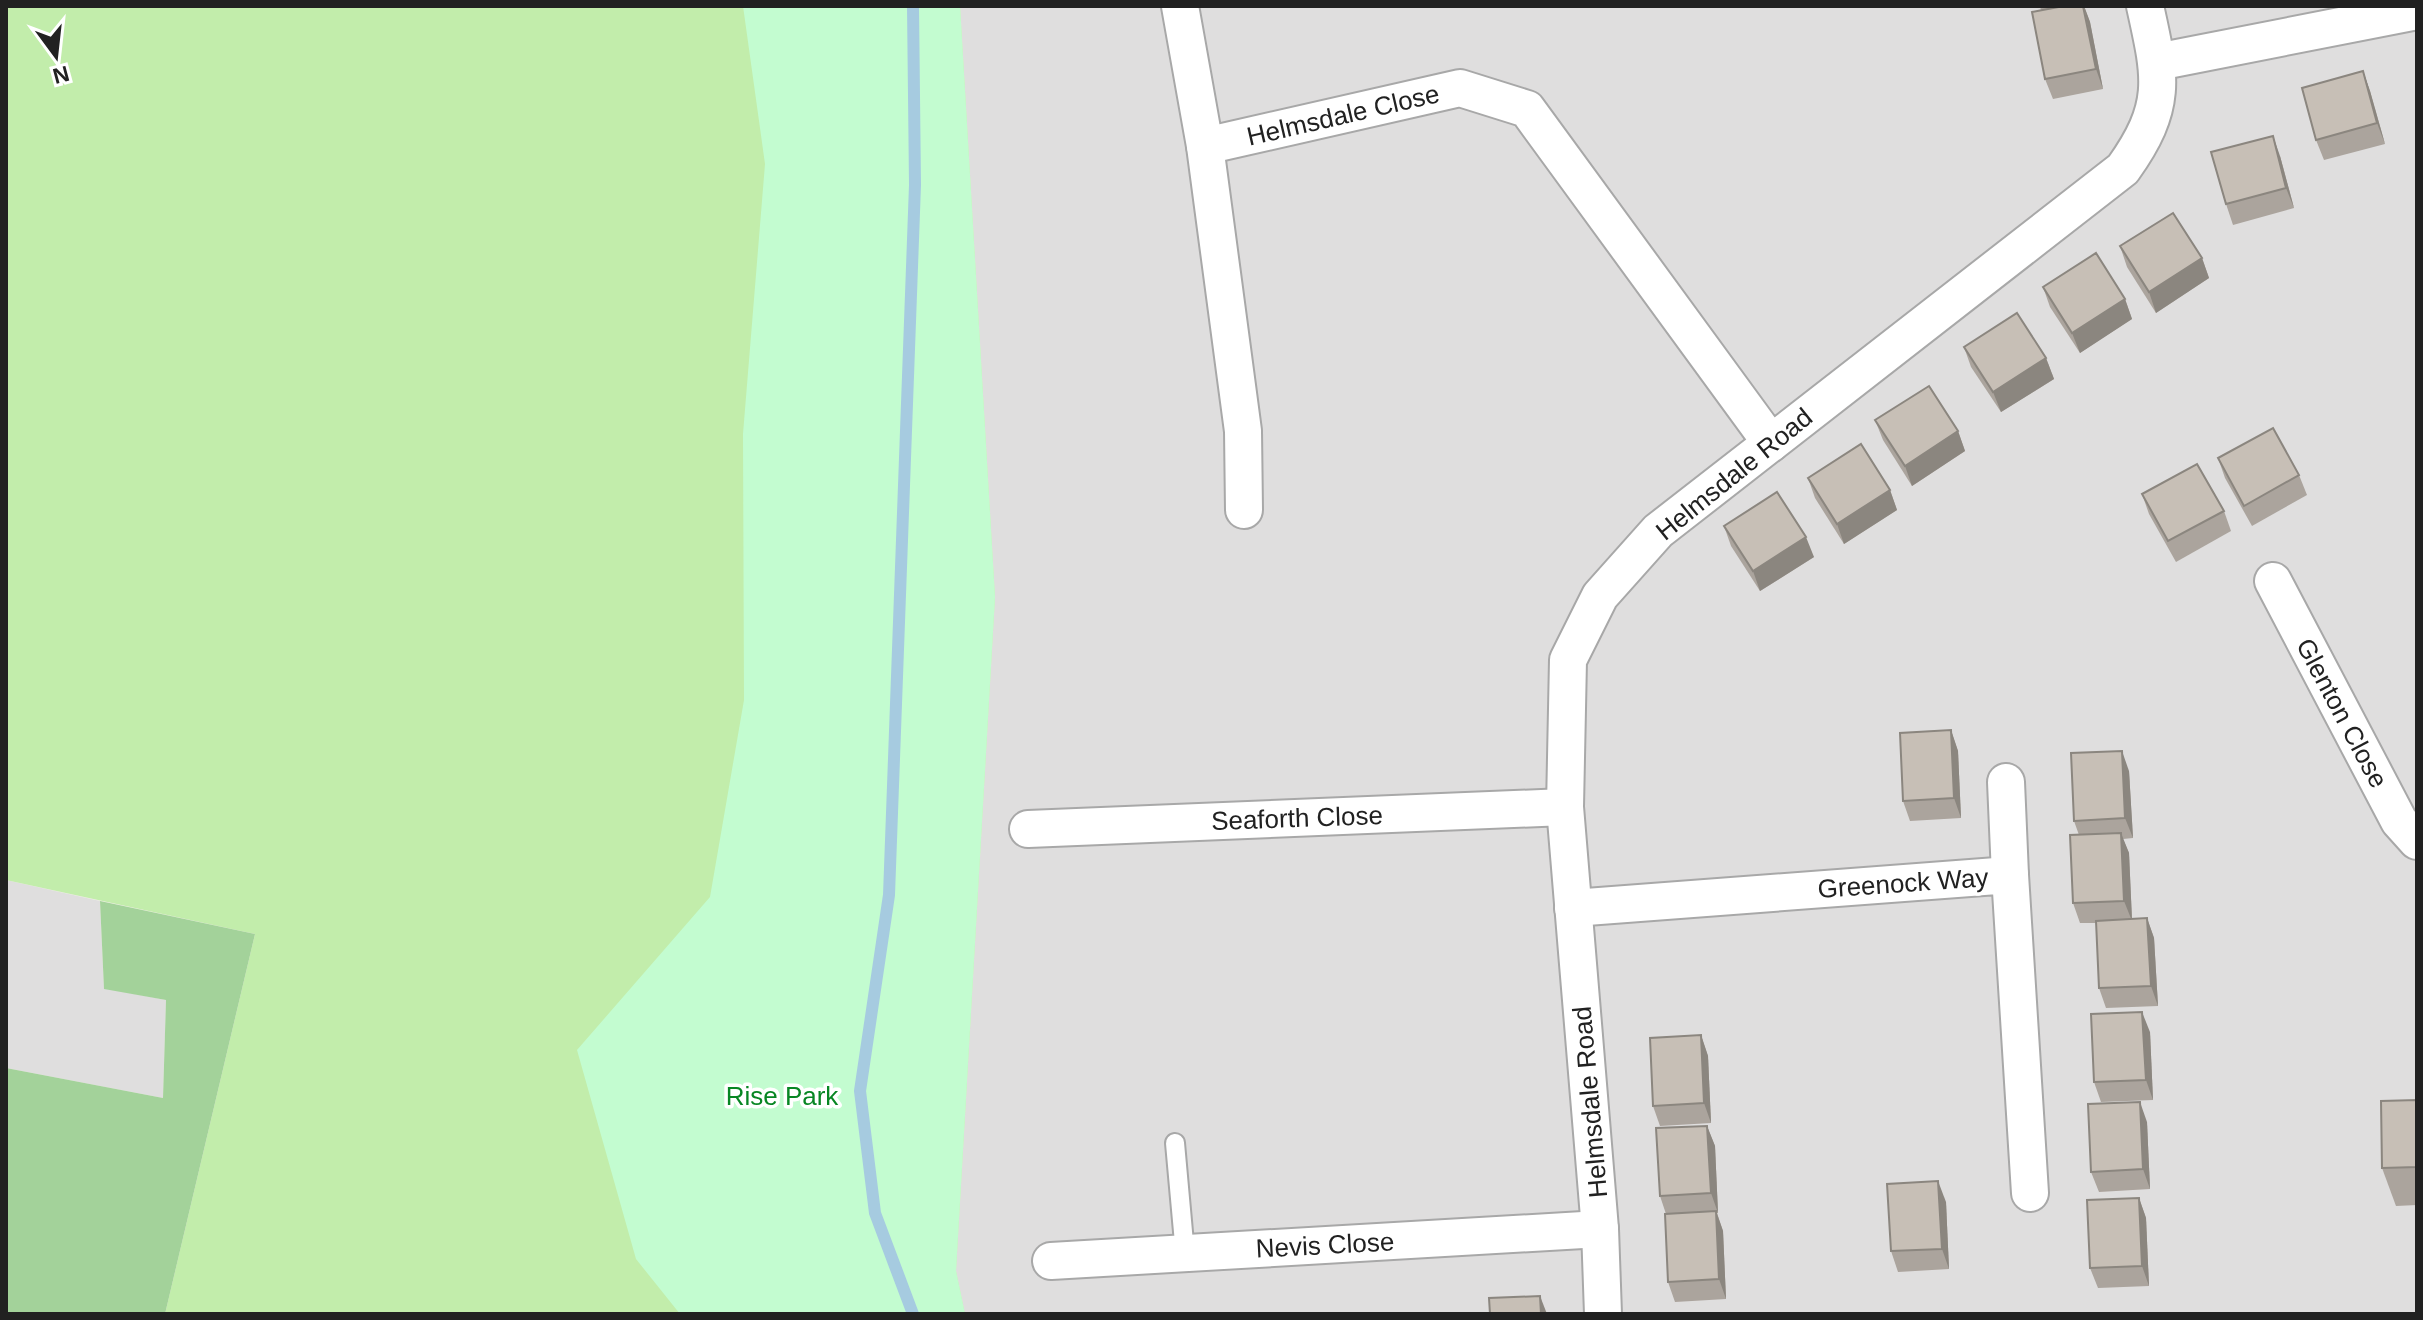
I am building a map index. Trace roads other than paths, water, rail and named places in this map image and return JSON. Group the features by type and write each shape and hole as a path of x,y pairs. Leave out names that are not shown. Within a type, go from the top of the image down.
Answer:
{"street":[{"path":"1180,6 1205,146 1243,431 1244,510"},
{"name":"Helmsdale Road","path":"1603,1314 1600,1229 1565,807 1568,660 1600,596 1658,531 2123,169 2142,142 2156,110 2157,62 2145,6"},
{"path":"2157,62 2417,11"},
{"name":"Helmsdale Close","path":"1205,146 1460,88 1527,109 1771,443"},
{"name":"Glenton Close","path":"2273,581 2399,821 2417,841"},
{"path":"2006,782 2010,875"},
{"name":"Seaforth Close","path":"1028,829 1565,807"},
{"name":"Greenock Way","path":"1573,908 2010,875 2030,1193"},
{"name":"Nevis Close","path":"1051,1261 1600,1229"}],"lane":[{"path":"1175,1143 1185,1254"}],"waterway":[{"path":"913,6 915,185 889,895 860,1091 875,1213 913,1314"}],"park label":[{"name":"Rise Park","path":"782,1096"}]}
